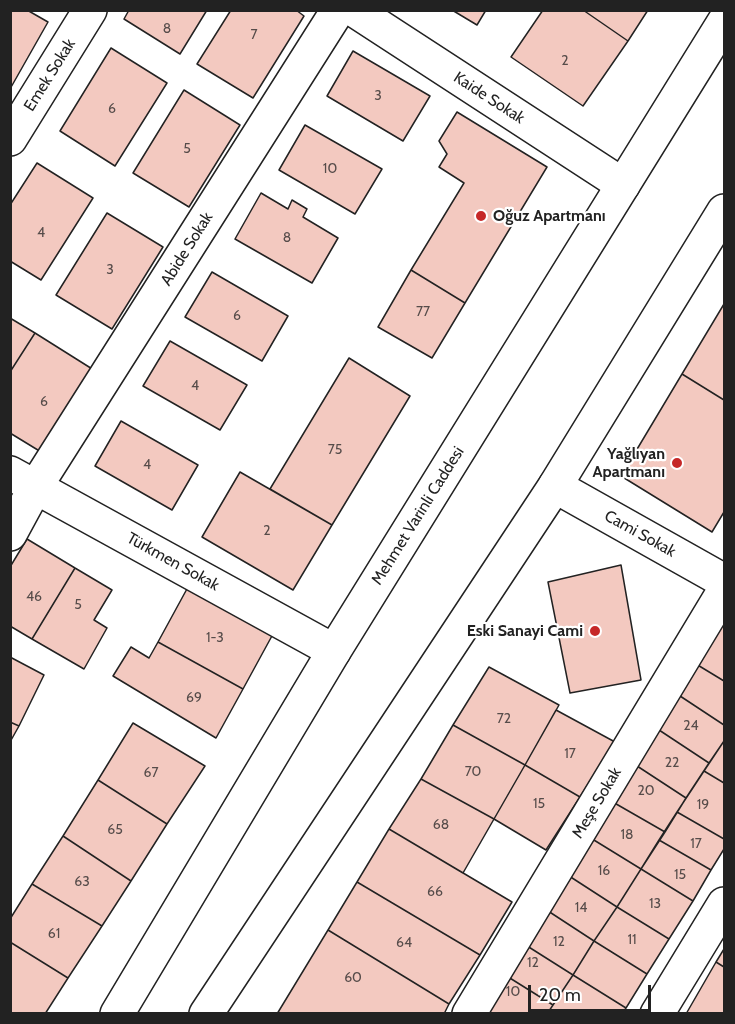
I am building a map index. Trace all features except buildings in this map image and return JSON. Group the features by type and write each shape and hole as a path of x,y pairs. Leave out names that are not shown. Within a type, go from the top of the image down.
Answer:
{"street":[{"name":"Emek Sokak","path":"10,139 90,10"},
{"name":"Abide Sokak","path":"10,534 23,480 338,10"},
{"name":"Kaide Sokak","path":"354,10 623,185"},
{"name":"Mehmet Varinli Caddesi","path":"117,1014 334,651 724,22"},
{"path":"206,1014 555,486 724,211"},
{"name":"Türkmen Sokak","path":"23,480 334,651"},
{"name":"Cami Sokak","path":"555,486 724,581"},
{"name":"Meşe Sokak","path":"469,1014 724,591"},
{"path":"657,1014 724,904"}],"place":[{"name":"Oğuz Apartmanı","path":"481,216"},
{"name":"Yağlıyan Apartmanı","path":"677,463"},
{"name":"Eski Sanayi Cami","path":"595,631"}]}
